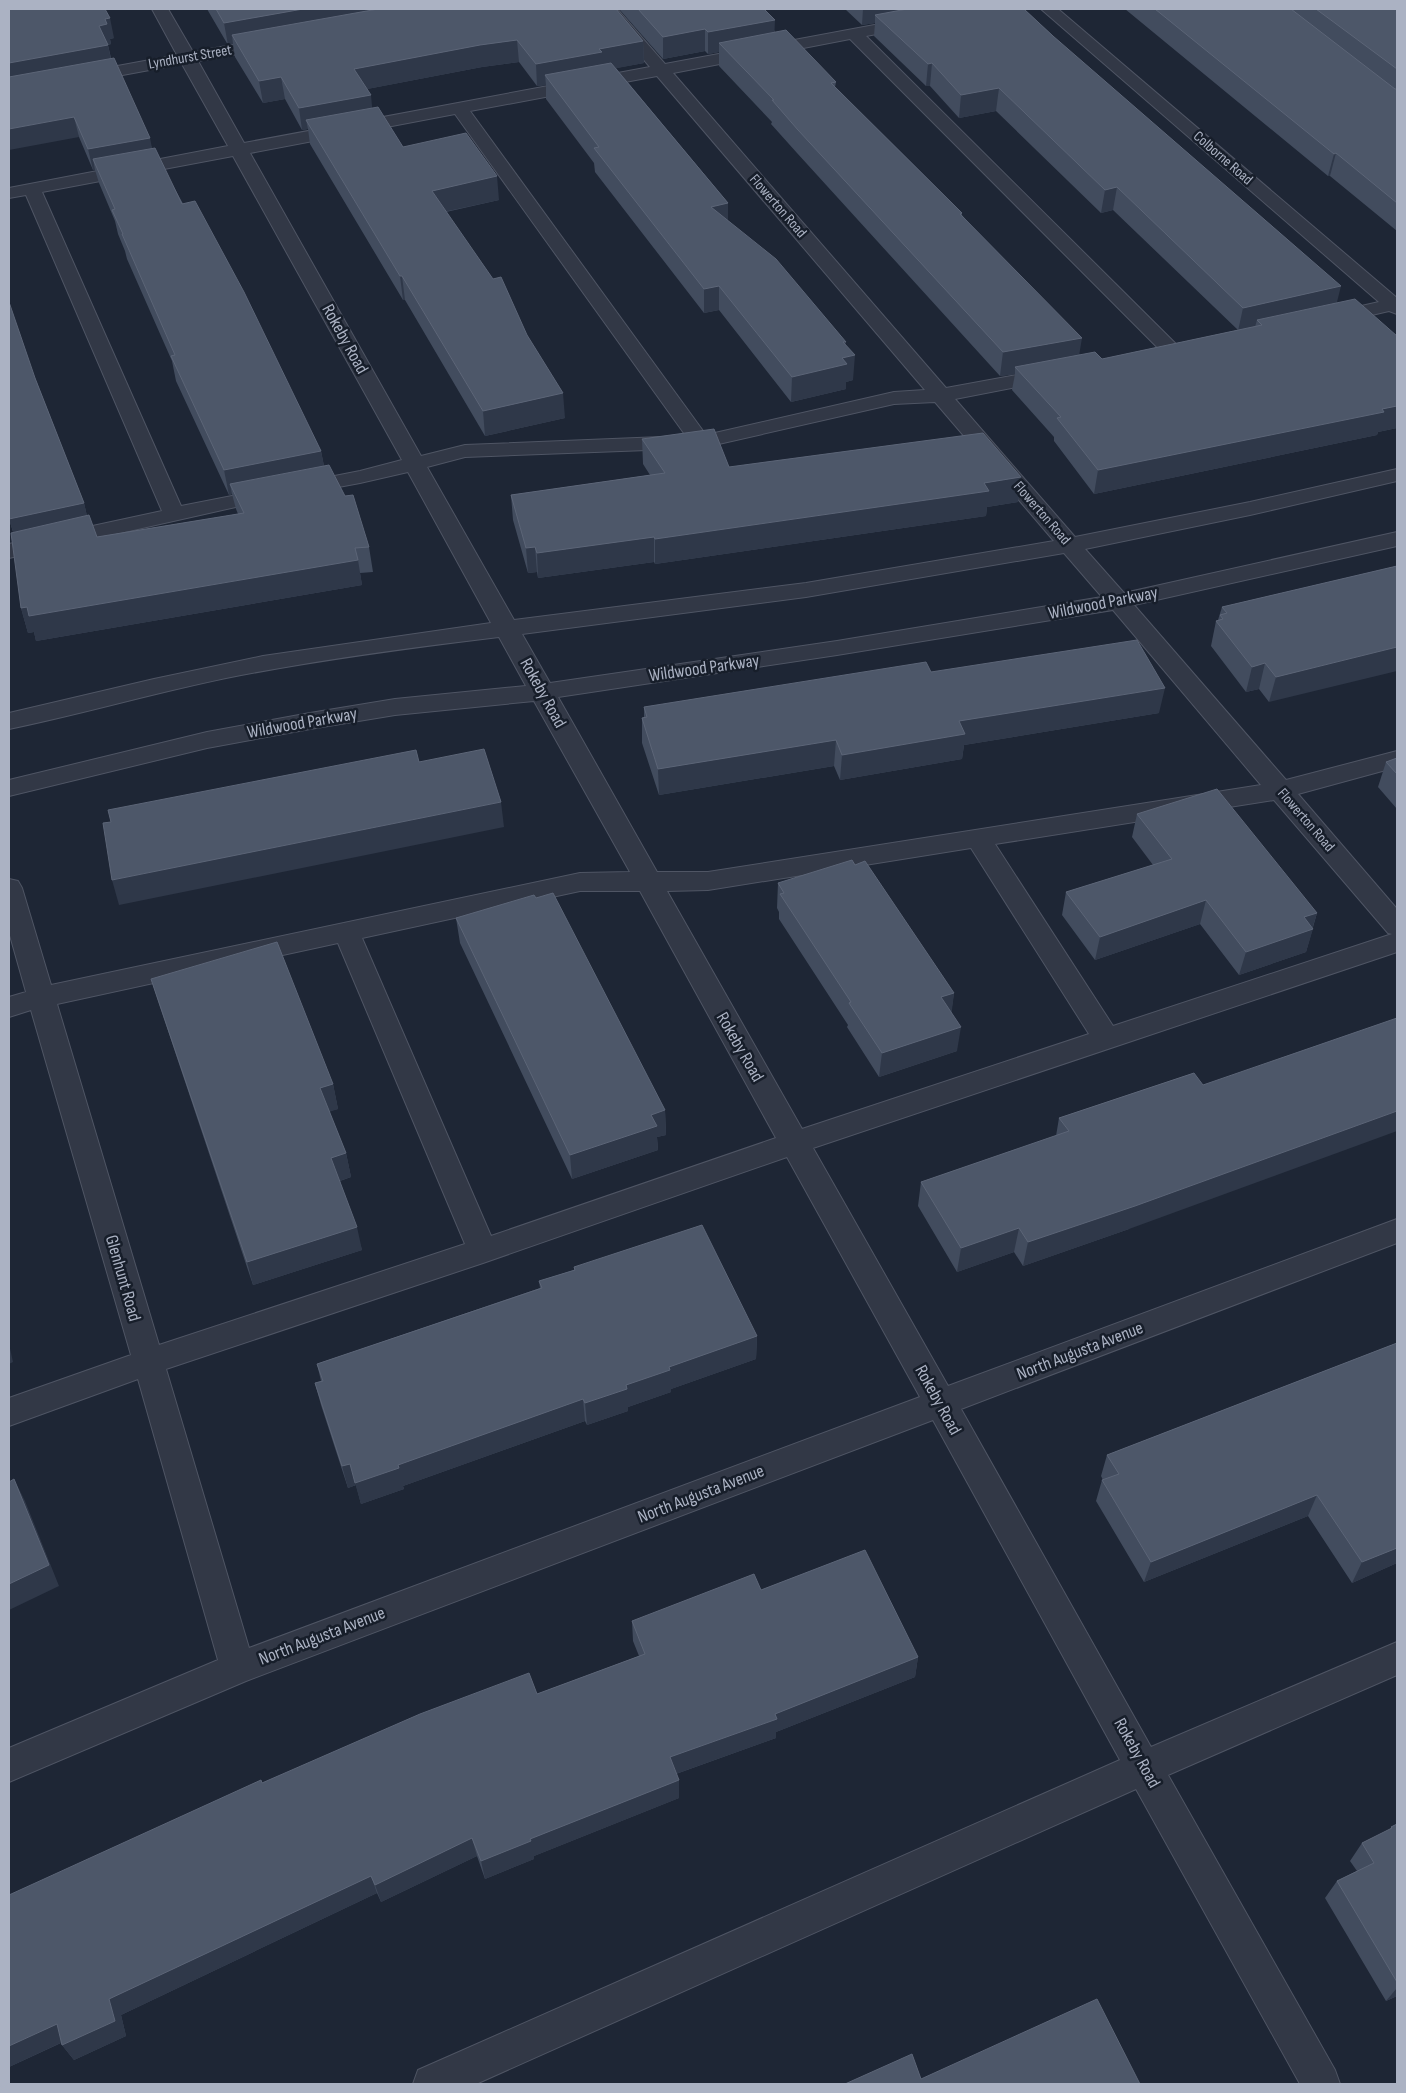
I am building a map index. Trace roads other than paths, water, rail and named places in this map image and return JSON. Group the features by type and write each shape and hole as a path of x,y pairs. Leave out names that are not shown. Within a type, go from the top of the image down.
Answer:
{"street":[{"name":"Rokeby Road","path":"160,9 415,463 646,881 795,1143 1321,2084"},
{"name":"Flowerton Road","path":"609,9 1397,926"},
{"path":"9,193 984,9"},
{"name":"Colborne Road","path":"1049,9 1396,306"},
{"path":"854,34 1174,352"},
{"name":"Lyndhurst Street","path":"9,91 285,40"},
{"path":"460,109 701,442"},
{"path":"32,189 174,514"},
{"path":"1318,322 1396,306"},
{"path":"9,551 174,514 360,477 465,451 701,442 894,398 941,395 1067,372"},
{"path":"9,721 190,678 295,658 384,644 508,630 804,590 1070,546 1306,497 1397,475"},
{"name":"Wildwood Parkway","path":"9,788 207,740 310,720 395,707 542,692 837,648 1118,602 1397,539"},
{"path":"9,1007 41,998 580,882 708,880 1281,790 1397,759"},
{"path":"977,837 1107,1039"},
{"name":"Glenhunt Road","path":"9,888 238,1668"},
{"path":"346,932 483,1250"},
{"path":"9,1412 148,1362 1397,942"},
{"name":"North Augusta Avenue","path":"9,1765 238,1668 1397,1231"},
{"path":"432,2084 1397,1658"}]}
